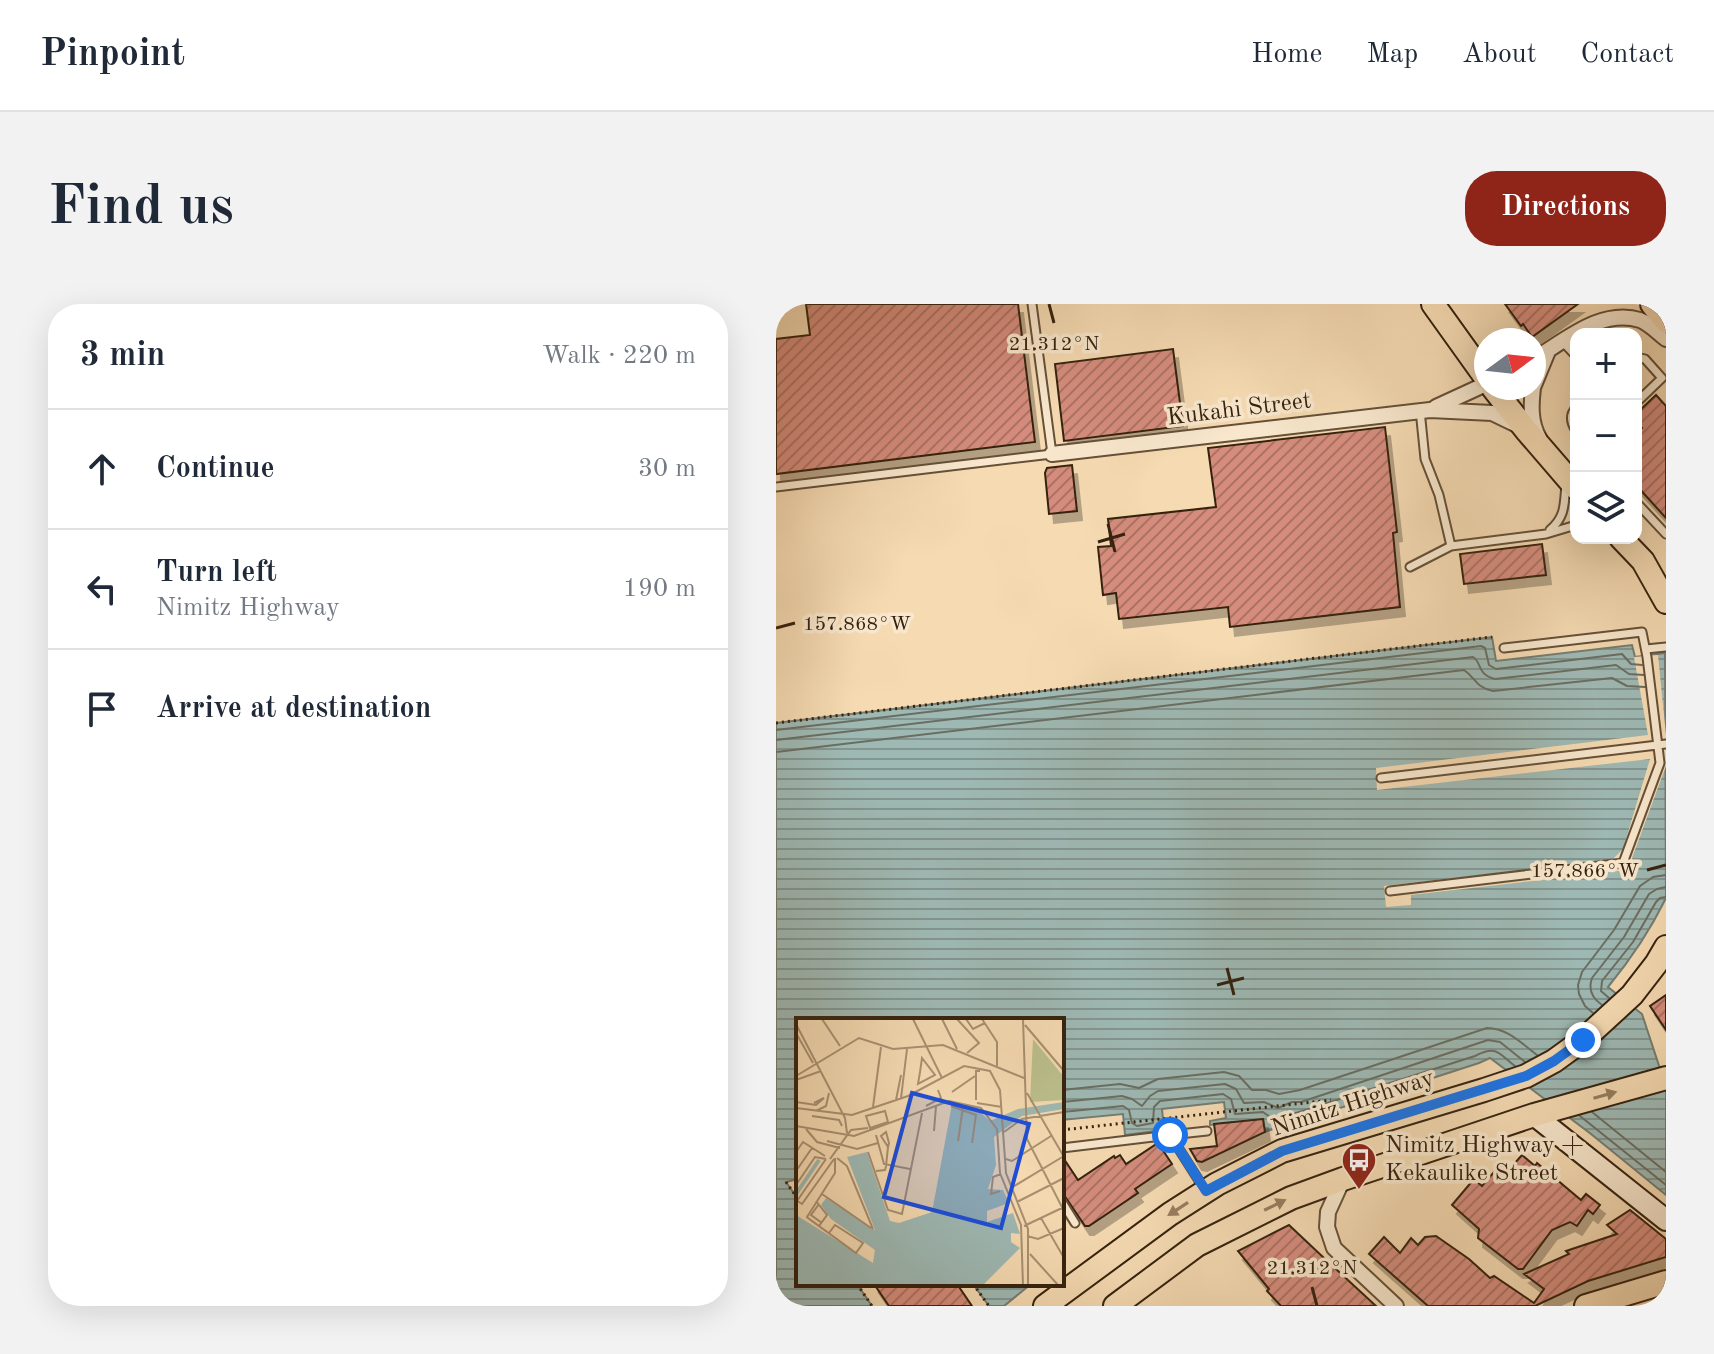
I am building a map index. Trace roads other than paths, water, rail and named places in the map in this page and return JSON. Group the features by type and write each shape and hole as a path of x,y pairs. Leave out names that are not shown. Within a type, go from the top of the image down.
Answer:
{"main road":[{"path":"1433,304 1474,364"},
{"path":"1652,304 1666,321"},
{"path":"1502,400 1570,481"},
{"path":"1627,544 1643,561 1666,602"},
{"path":"1643,561 1666,575"},
{"name":"Nimitz Highway","path":"1045,1306 1170,1214 1282,1151 1484,1090 1526,1076 1554,1061 1583,1040 1632,994 1666,947"},
{"path":"1632,994 1654,980 1666,977"},
{"path":"1120,1304 1197,1245 1291,1198 1539,1114 1666,1078"},
{"path":"1586,1306 1666,1282"}],"street":[{"path":"1546,356 1548,351 1600,321 1638,319 1666,339"},
{"name":"Kukahi Street","path":"1425,410 1474,387"},
{"path":"1532,400 1534,430 1549,457"},
{"name":"Kukahi Street","path":"1052,454 1425,410 1492,413 1526,430"},
{"path":"1539,1114 1666,1220"},
{"path":"1343,1179 1328,1212 1327,1227 1334,1248 1396,1306"}],"lane":[{"path":"776,487 1052,454 1032,304"},
{"path":"1563,342 1570,350"},
{"path":"1642,358 1662,378 1642,397"},
{"path":"1425,410 1425,459 1439,495 1451,546"},
{"path":"1546,534 1564,514 1570,491"},
{"path":"1642,508 1666,534"},
{"path":"1410,567 1451,546 1546,534 1570,527"},
{"path":"1390,891 1623,863 1660,763 1662,745 1642,632 1504,648"},
{"path":"1646,649 1666,647"},
{"path":"1381,778 1662,745"},
{"path":"1064,1148 1207,1131"},
{"path":"1170,1135 1206,1191"},
{"path":"1064,1205 1075,1223"}],"water":[{"path":"1492,637 1496,661 1632,645 1635,657 1665,653 1666,898 1640,944 1608,987 1642,1014 1666,1087 1666,1195 1490,1058 1265,1132 1263,1119 1210,1125 1210,1121 1226,1118 1224,1102 1162,1109 1164,1130 1125,1135 1123,1114 1064,1120 1064,1018 796,1018 796,1180 786,1182 796,1196 796,1286 858,1286 872,1306 776,1306 776,723"},
{"path":"974,1286 1029,1286 1004,1306 989,1306"}],"place":[{"name":"Nimitz Highway + Kekaulike Street","path":"1359,1191"}]}
